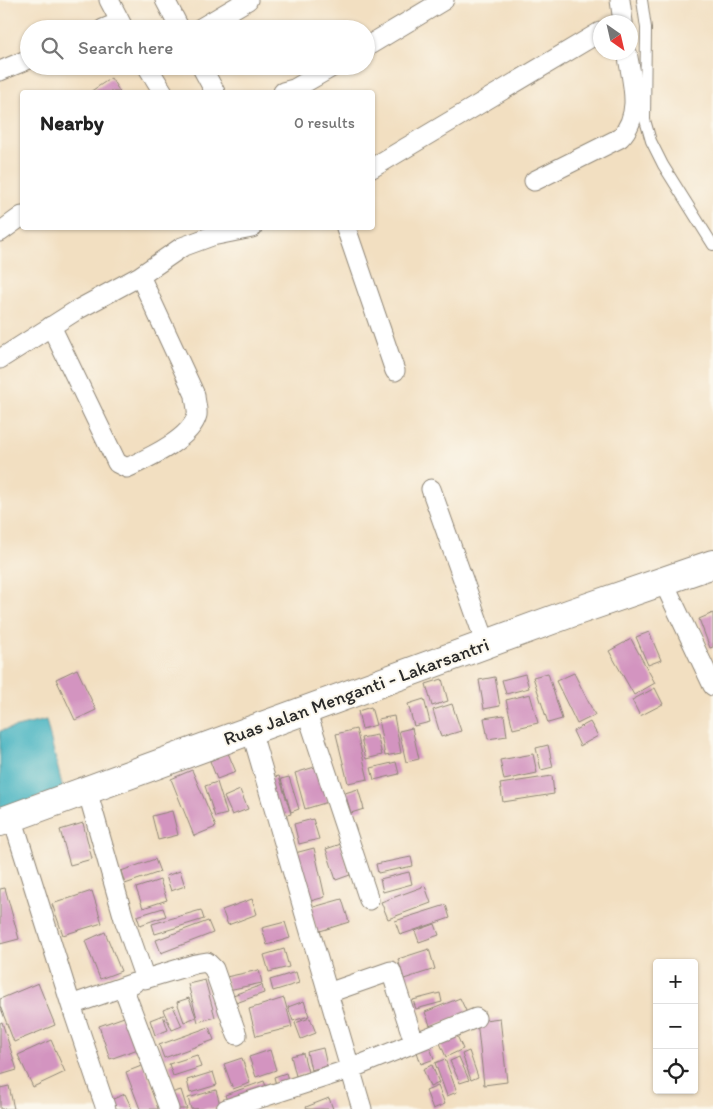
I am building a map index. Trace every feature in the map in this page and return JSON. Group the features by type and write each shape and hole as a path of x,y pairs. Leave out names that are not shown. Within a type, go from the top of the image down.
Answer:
{"main road":[{"name":"Ruas Jalan Menganti - Lakarsantri","path":"6,819 486,644 713,564"}],"street":[{"path":"109,0 114,20"},
{"path":"165,0 175,20"},
{"path":"215,20 248,0"},
{"path":"375,42 444,0"},
{"path":"375,166 593,36"},
{"path":"534,181 620,138 628,129 633,119 634,101 629,60"},
{"path":"0,70 20,62"},
{"path":"153,75 162,90"},
{"path":"206,75 213,90"},
{"path":"294,90 319,75"},
{"path":"0,232 20,217"},
{"path":"0,360 77,310 140,276 182,247 212,236 239,230"},
{"path":"347,230 395,371"},
{"path":"51,326 108,449 117,463 127,468 151,457 178,439 190,427 197,414 195,396 140,276"},
{"path":"432,488 486,644"},
{"path":"663,581 713,686"},
{"path":"306,710 369,900"},
{"path":"252,730 362,1109"},
{"path":"87,790 124,919 144,979"},
{"path":"6,819 106,1109"},
{"path":"71,1005 144,979 207,962 214,969 237,1035"},
{"path":"328,993 390,971 414,1042"},
{"path":"123,987 169,1109"},
{"path":"226,1109 350,1069 476,1018"}],"lane":[{"path":"642,0 646,28 645,120 651,141 663,165 713,245"}],"water":[{"path":"46,720 63,789 0,810 0,731"}],"building":[{"path":"111,78 119,90 93,90"},
{"path":"713,613 713,647 710,648 699,619"},
{"path":"649,632 661,660 648,665 636,637"},
{"path":"631,639 655,683 634,695 609,651"},
{"path":"77,669 96,710 75,720 56,679"},
{"path":"548,673 562,719 548,723 533,677"},
{"path":"574,673 595,715 577,724 556,681"},
{"path":"525,674 529,688 506,694 502,680"},
{"path":"495,677 500,706 484,709 479,680"},
{"path":"442,679 448,701 432,706 426,684"},
{"path":"655,688 663,704 640,716 632,700"},
{"path":"530,694 538,723 513,729 506,700"},
{"path":"424,699 430,722 414,726 408,704"},
{"path":"452,704 461,731 441,737 433,710"},
{"path":"371,707 376,725 362,729 358,711"},
{"path":"504,715 507,736 488,739 484,718"},
{"path":"394,716 401,753 385,756 378,719"},
{"path":"590,722 598,736 580,746 573,731"},
{"path":"412,728 419,759 406,762 399,731"},
{"path":"356,729 368,779 348,783 336,734"},
{"path":"377,735 382,755 366,759 361,738"},
{"path":"548,745 553,767 541,770 536,748"},
{"path":"228,753 236,772 217,779 210,761"},
{"path":"533,754 537,773 504,780 500,760"},
{"path":"396,762 399,774 374,780 371,768"},
{"path":"318,766 328,802 305,809 295,773"},
{"path":"192,770 216,827 194,836 171,779"},
{"path":"279,776 291,814 279,817 267,779"},
{"path":"552,776 554,794 503,802 500,784"},
{"path":"289,777 299,809 291,812 281,779"},
{"path":"217,782 227,814 215,817 205,786"},
{"path":"358,789 364,809 351,813 345,793"},
{"path":"240,790 248,809 232,815 224,797"},
{"path":"172,811 178,835 158,840 152,816"},
{"path":"313,819 319,839 299,844 294,824"},
{"path":"83,823 92,859 70,865 60,830"},
{"path":"341,844 350,875 336,880 326,849"},
{"path":"314,848 325,897 307,902 295,853"},
{"path":"411,857 413,866 378,873 376,864"},
{"path":"155,859 160,872 125,884 121,871"},
{"path":"180,871 185,886 171,891 166,876"},
{"path":"409,872 412,884 383,892 380,879"},
{"path":"160,880 167,900 143,908 136,888"},
{"path":"425,886 431,903 388,919 381,902"},
{"path":"5,888 19,939 0,944 0,889"},
{"path":"92,891 102,923 63,935 52,904"},
{"path":"252,899 257,914 228,925 222,910"},
{"path":"342,899 349,922 317,932 310,908"},
{"path":"446,905 450,918 400,935 395,921"},
{"path":"163,908 166,916 140,925 137,916"},
{"path":"201,910 204,919 155,934 152,924"},
{"path":"208,921 213,933 161,953 156,940"},
{"path":"285,922 290,938 267,945 262,928"},
{"path":"435,924 439,935 419,942 415,931"},
{"path":"105,932 121,971 100,979 85,941"},
{"path":"284,949 289,967 269,972 264,955"},
{"path":"429,949 435,969 404,979 398,959"},
{"path":"259,970 262,983 228,990 226,977"},
{"path":"296,972 299,983 273,991 270,980"},
{"path":"205,980 215,1017 198,1022 188,984"},
{"path":"38,983 55,1025 14,1042 0,1006 0,999"},
{"path":"262,985 264,993 236,1003 233,995"},
{"path":"440,993 442,1002 416,1009 413,1000"},
{"path":"189,998 196,1017 184,1022 177,1002"},
{"path":"284,998 292,1027 256,1036 249,1009"},
{"path":"460,998 467,1013 431,1028 425,1012"},
{"path":"304,1001 309,1016 293,1021 288,1007"},
{"path":"173,1006 182,1026 172,1030 163,1010"},
{"path":"163,1015 168,1030 155,1035 150,1020"},
{"path":"127,1016 138,1049 110,1059 99,1026"},
{"path":"310,1018 316,1033 301,1039 295,1023"},
{"path":"500,1018 507,1082 484,1085 477,1021"},
{"path":"2,1022 17,1070 0,1075 0,1023"},
{"path":"209,1027 214,1040 164,1058 159,1045"},
{"path":"454,1029 463,1049 446,1057 437,1036"},
{"path":"51,1040 65,1072 33,1087 18,1055"},
{"path":"429,1044 434,1059 421,1064 416,1049"},
{"path":"323,1048 327,1066 311,1070 307,1052"},
{"path":"270,1050 276,1070 256,1077 249,1057"},
{"path":"469,1051 478,1077 471,1080 462,1054"},
{"path":"303,1053 308,1072 296,1076 291,1056"},
{"path":"197,1055 201,1067 173,1076 169,1064"},
{"path":"459,1057 469,1080 460,1083 450,1061"},
{"path":"242,1058 250,1083 233,1089 224,1064"},
{"path":"445,1059 457,1092 447,1096 435,1063"},
{"path":"144,1065 160,1109 140,1109 126,1072"},
{"path":"432,1065 439,1083 430,1087 423,1069"},
{"path":"213,1072 217,1085 190,1093 187,1080"},
{"path":"286,1073 290,1086 277,1089 274,1077"},
{"path":"264,1081 268,1092 229,1106 225,1095"},
{"path":"9,1086 14,1109 0,1109 0,1088"},
{"path":"438,1086 445,1104 433,1109 426,1091"},
{"path":"181,1090 187,1109 173,1109 168,1094"},
{"path":"216,1090 221,1108 191,1109 188,1098"},
{"path":"125,1094 132,1109 109,1109 106,1102"},
{"path":"329,1098 333,1109 307,1109 306,1107"}]}
